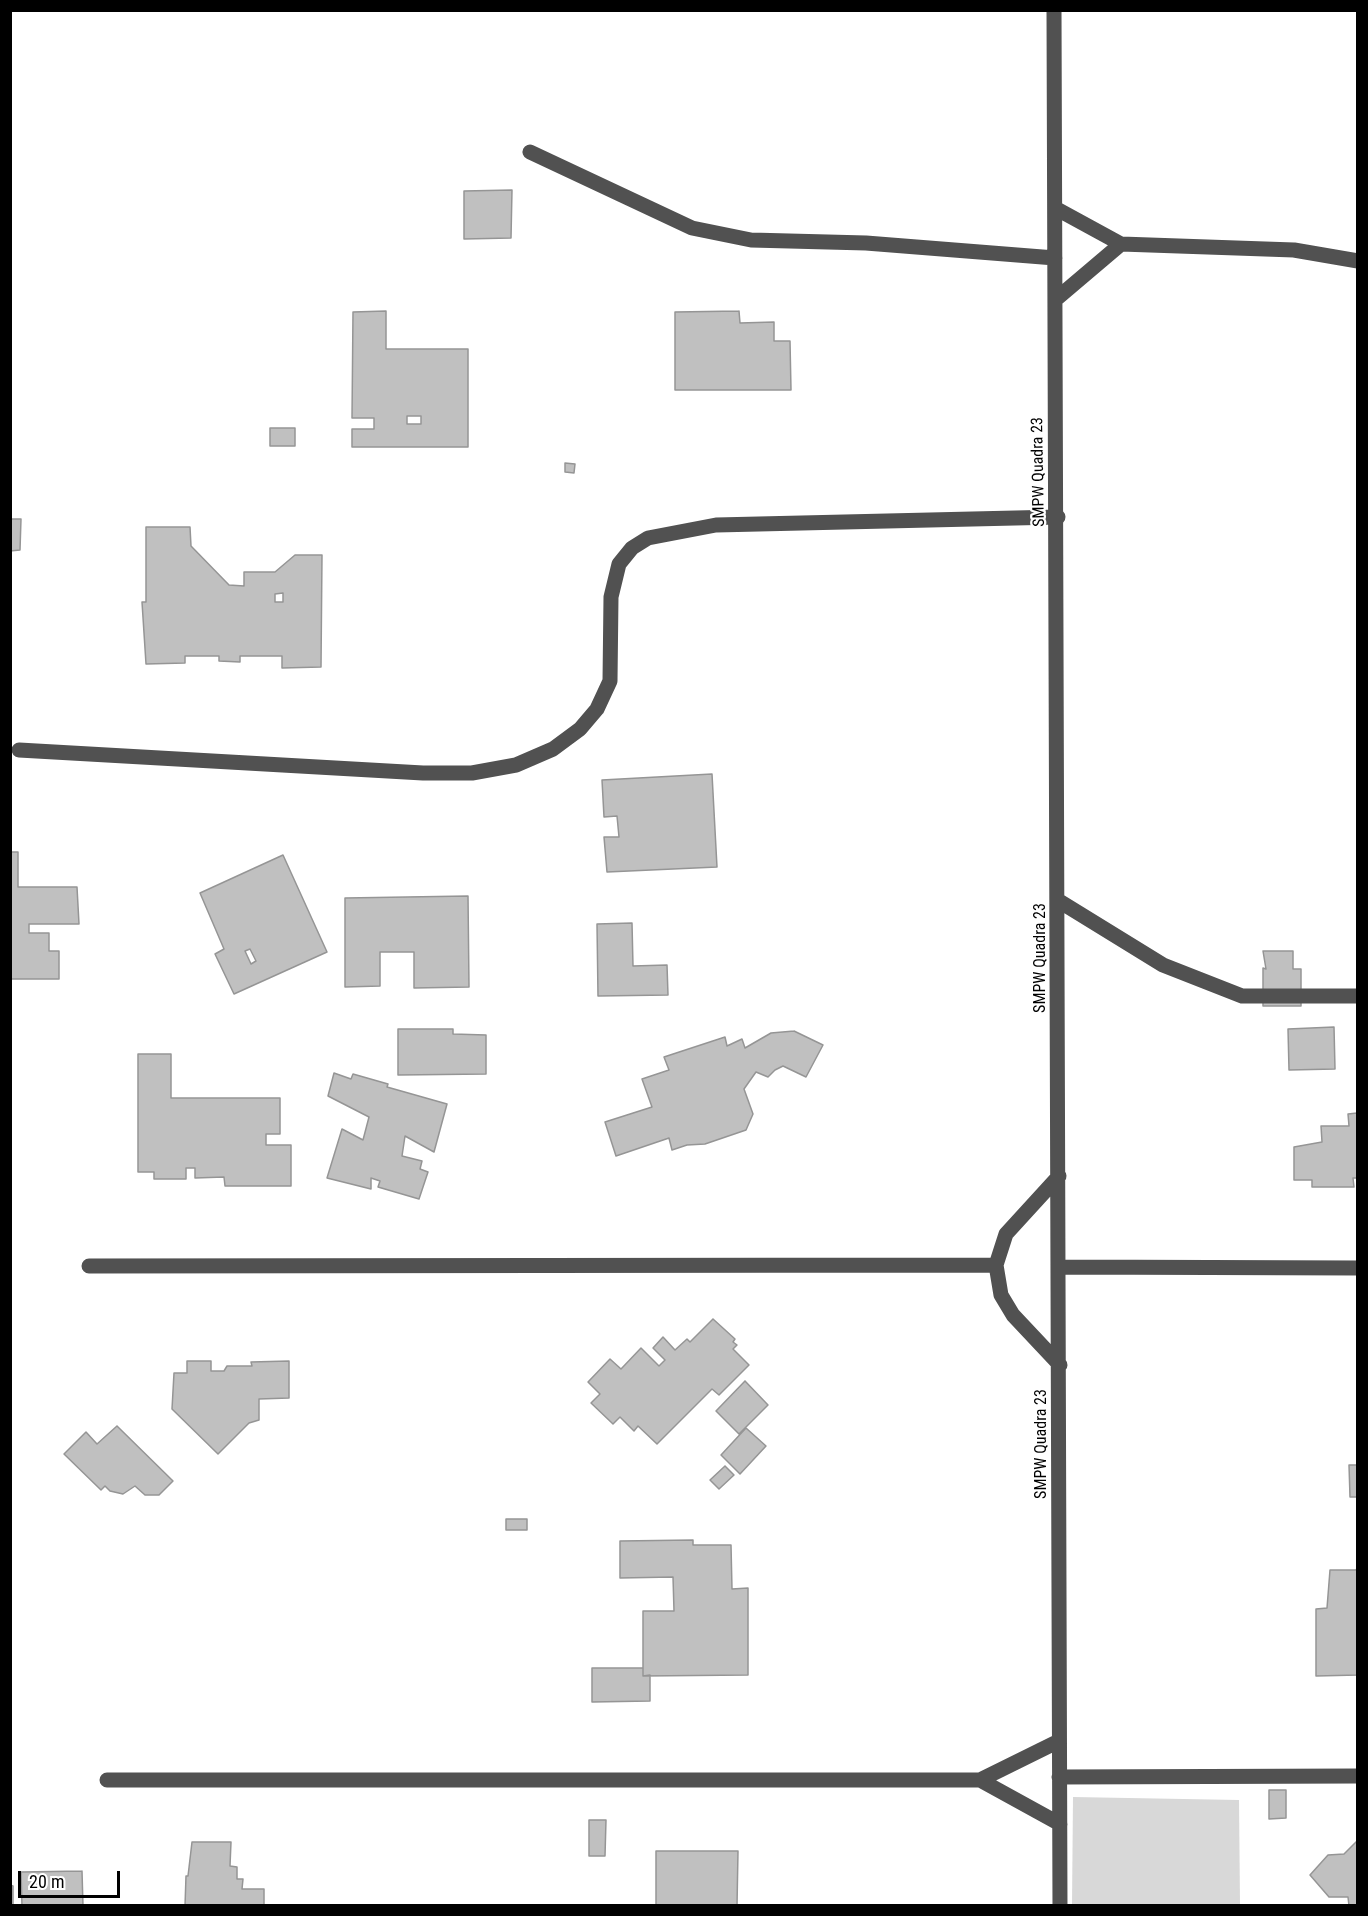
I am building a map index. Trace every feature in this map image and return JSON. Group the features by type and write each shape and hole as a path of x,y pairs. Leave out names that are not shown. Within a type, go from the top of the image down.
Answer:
{"street":[{"name":"SMPW Quadra 23","path":"1054,10 1058,517 1060,1905"},
{"path":"530,152 692,228 751,240 866,243 1055,258"},
{"path":"1055,208 1121,244 1294,250 1358,261"},
{"path":"1055,300 1121,244"},
{"path":"20,750 345,766 423,773 471,773 516,765 553,749 580,729 597,710 610,681 612,597 618,564 632,548 648,538 717,525 1058,517"},
{"path":"1059,901 1163,965 1242,996 1358,996"},
{"path":"1059,1176 1006,1234 996,1265 1001,1295 1012,1315 1060,1365"},
{"path":"89,1266 996,1265"},
{"path":"1060,1268 1358,1268"},
{"path":"107,1780 980,1780 1059,1741"},
{"path":"1059,1777 1358,1776"},
{"path":"980,1780 1060,1824"}],"shaded area":[{"path":"1073,1797 1239,1800 1240,1905 1072,1905"}],"building":[{"path":"512,190 511,238 464,239 464,191"},
{"path":"386,311 386,349 468,349 468,447 352,447 352,429 374,429 374,418 352,418 353,312","holes":["407,416 421,416 421,424 407,424"]},
{"path":"739,311 740,323 774,322 774,341 790,341 791,390 675,390 675,312"},
{"path":"270,428 295,428 295,446 270,446"},
{"path":"565,463 575,464 574,473 565,472"},
{"path":"10,519 21,519 20,550 10,551"},
{"path":"146,527 190,527 191,546 229,585 244,586 244,572 275,572 295,555 322,555 321,667 282,668 282,656 240,656 240,662 219,661 219,656 185,656 185,663 146,664 142,602 146,602","holes":["283,593 283,602 275,602 275,594"]},
{"path":"712,774 717,867 607,872 604,837 619,837 617,816 604,817 602,780"},
{"path":"10,852 18,852 18,887 77,887 79,924 29,924 29,933 49,933 49,951 59,951 59,979 10,979"},
{"path":"283,855 327,952 234,994 215,954 224,949 200,893","holes":["250,949 256,961 251,964 245,951"]},
{"path":"468,896 469,987 414,988 414,952 380,952 380,986 345,987 345,898"},
{"path":"632,923 633,966 667,965 668,995 598,996 597,924"},
{"path":"1263,951 1293,951 1293,969 1301,969 1301,1006 1263,1006 1263,968 1266,969"},
{"path":"1334,1027 1335,1069 1289,1070 1288,1029"},
{"path":"398,1029 453,1029 453,1034 486,1035 486,1074 398,1075"},
{"path":"794,1031 823,1045 806,1077 783,1066 768,1077 756,1072 744,1089 753,1114 746,1130 705,1144 687,1145 672,1150 669,1138 616,1156 605,1122 652,1107 642,1079 669,1070 664,1057 725,1037 727,1046 742,1039 745,1048 771,1033"},
{"path":"138,1054 171,1054 171,1098 280,1098 280,1134 266,1134 266,1145 291,1145 291,1186 225,1186 224,1177 195,1178 195,1168 186,1168 186,1179 154,1179 154,1172 138,1172"},
{"path":"334,1073 351,1079 353,1074 388,1084 387,1087 447,1104 434,1152 405,1136 402,1156 422,1161 420,1169 428,1172 419,1199 378,1187 380,1181 371,1178 371,1189 327,1178 342,1129 363,1140 369,1117 328,1096"},
{"path":"1357,1113 1358,1178 1353,1178 1354,1187 1312,1187 1312,1180 1294,1180 1294,1147 1322,1142 1321,1126 1349,1126 1348,1114"},
{"path":"713,1319 735,1339 733,1342 737,1345 733,1349 749,1365 719,1395 712,1389 657,1444 638,1426 634,1431 620,1417 613,1424 591,1403 600,1394 588,1382 610,1359 621,1369 641,1348 659,1366 665,1360 653,1348 663,1337 675,1350 687,1339 690,1342"},
{"path":"187,1361 211,1361 211,1371 224,1371 227,1366 252,1366 251,1362 289,1361 289,1398 259,1399 259,1420 249,1423 218,1454 172,1409 174,1373 187,1373"},
{"path":"745,1381 768,1405 739,1434 716,1411"},
{"path":"117,1426 173,1481 159,1495 145,1495 135,1486 123,1494 110,1491 105,1486 101,1490 64,1454 86,1432 97,1444"},
{"path":"746,1428 766,1446 740,1474 721,1455"},
{"path":"1349,1465 1358,1465 1358,1497 1350,1497"},
{"path":"725,1466 734,1475 719,1489 710,1480"},
{"path":"506,1519 527,1519 527,1530 506,1530"},
{"path":"693,1540 693,1545 731,1545 732,1589 748,1588 748,1675 643,1676 643,1611 674,1611 673,1577 620,1578 620,1541"},
{"path":"1358,1567 1358,1675 1316,1676 1316,1609 1327,1608 1330,1570 1356,1570"},
{"path":"592,1668 643,1668 643,1676 650,1675 650,1701 592,1702"},
{"path":"1269,1790 1286,1790 1286,1818 1269,1819"},
{"path":"589,1820 606,1820 605,1856 589,1856"},
{"path":"1357,1841 1358,1906 1349,1906 1348,1897 1329,1897 1310,1875 1328,1855 1344,1854"},
{"path":"192,1842 231,1842 230,1866 237,1867 237,1879 243,1879 242,1889 264,1889 264,1906 185,1906 186,1876 188,1876"},
{"path":"656,1851 738,1851 737,1906 656,1906"},
{"path":"82,1871 83,1906 22,1906 21,1872"},
{"path":"10,1885 13,1886 13,1906 10,1906"}]}
